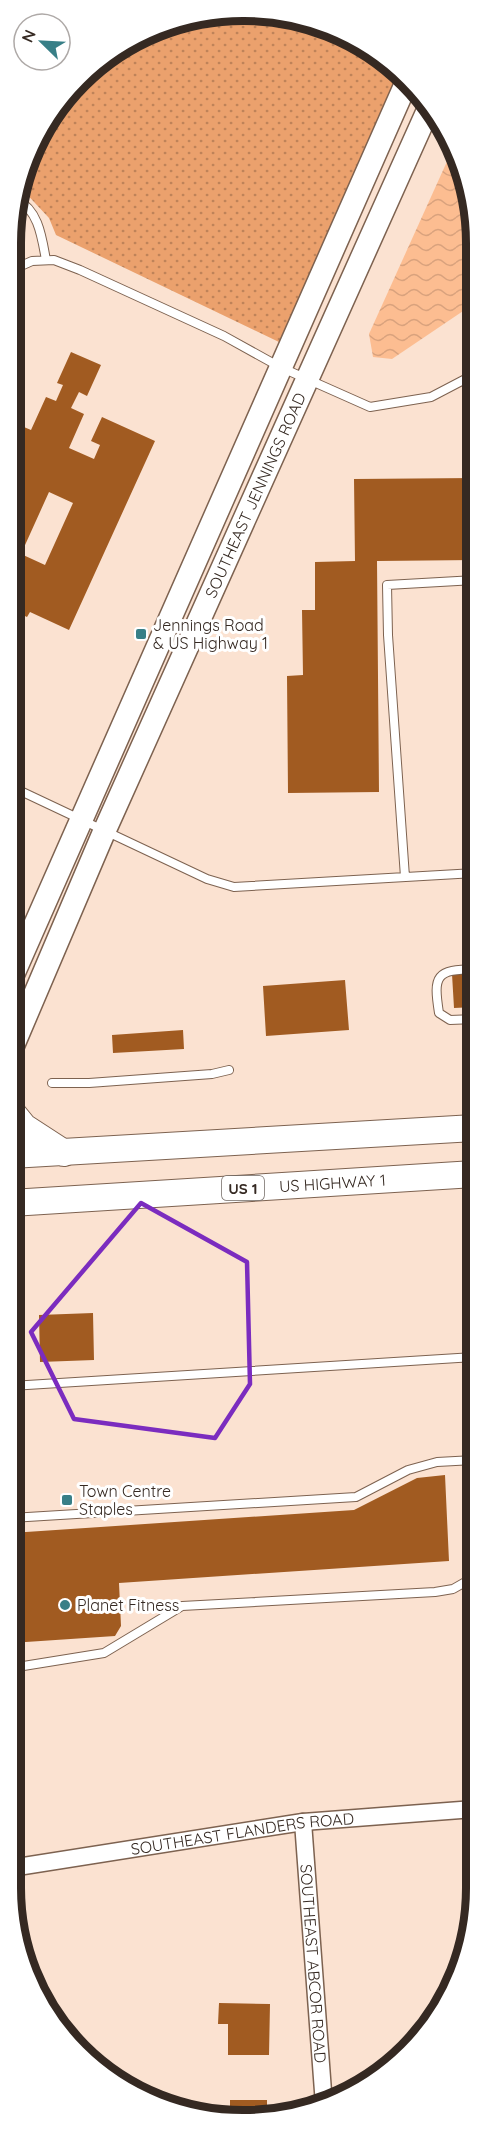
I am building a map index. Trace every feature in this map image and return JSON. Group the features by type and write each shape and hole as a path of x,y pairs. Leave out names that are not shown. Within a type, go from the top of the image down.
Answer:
{"main road":[{"path":"21,1124 64,1153"},
{"path":"21,1155 466,1128"},
{"name":"US HIGHWAY 1","path":"21,1202 466,1175"}],"street":[{"name":"SOUTHEAST JENNINGS ROAD","path":"21,955 404,89"},
{"name":"SOUTHEAST JENNINGS ROAD","path":"21,1027 104,832 426,115"},
{"name":"SOUTHEAST FLANDERS ROAD","path":"21,1866 303,1822 466,1810"},
{"name":"SOUTHEAST ABCOR ROAD","path":"303,1822 323,2095"}],"lane":[{"path":"24,205 39,226 46,260"},
{"path":"21,266 32,261 54,260 81,270 224,336 279,367 370,407 431,397 466,379"},
{"path":"405,877 388,635 387,585 466,581"},
{"path":"21,791 207,879 234,887 466,873"},
{"path":"466,969 450,970 439,978 435,987 439,1012 450,1020 466,1019"},
{"path":"52,1083 89,1083 212,1074 229,1070"},
{"path":"21,1385 466,1358"},
{"path":"21,1517 356,1497 408,1470 437,1462 466,1460"},
{"path":"21,1666 104,1653 182,1606 435,1592 453,1589 466,1582"}],"highlighted area":[{"path":"141,1203 247,1262 250,1384 215,1438 74,1419 31,1332"}],"shaded area":[{"path":"229,21 258,21 287,25 342,44 367,58 396,82 279,342 56,235 49,218 27,194 38,158 58,120 97,76 120,58 158,38 200,25"}],"water":[{"path":"449,158 462,200 466,229 466,309 392,359 373,357 369,334"}],"building":[{"path":"71,352 101,365 87,396 79,392 71,408 84,414 69,448 94,459 100,445 91,441 102,417 155,441 69,630 30,612 27,617 21,614 21,554 21,426 31,430 46,397 56,401 63,385 57,383","holes":["49,492 73,503 45,565 21,554"]},
{"path":"466,478 466,560 377,561 379,792 288,793 287,676 303,675 302,610 315,610 315,562 355,561 354,479"},
{"path":"466,973 466,1007 454,1008 452,974"},
{"path":"345,980 349,1030 266,1036 263,986"},
{"path":"183,1030 184,1049 113,1053 112,1035"},
{"path":"93,1313 94,1360 40,1362 39,1315"},
{"path":"445,1475 449,1561 119,1583 121,1626 115,1636 21,1642 21,1532 354,1510 417,1478"},
{"path":"219,2003 270,2004 269,2055 228,2055 228,2024 218,2024"},
{"path":"230,2100 267,2100 267,2109 230,2110"}],"place":[{"name":"Jennings Road & US Highway 1","path":"141,634"},
{"name":"Town Centre Staples","path":"67,1500"},
{"name":"Planet Fitness","path":"65,1605"}]}
